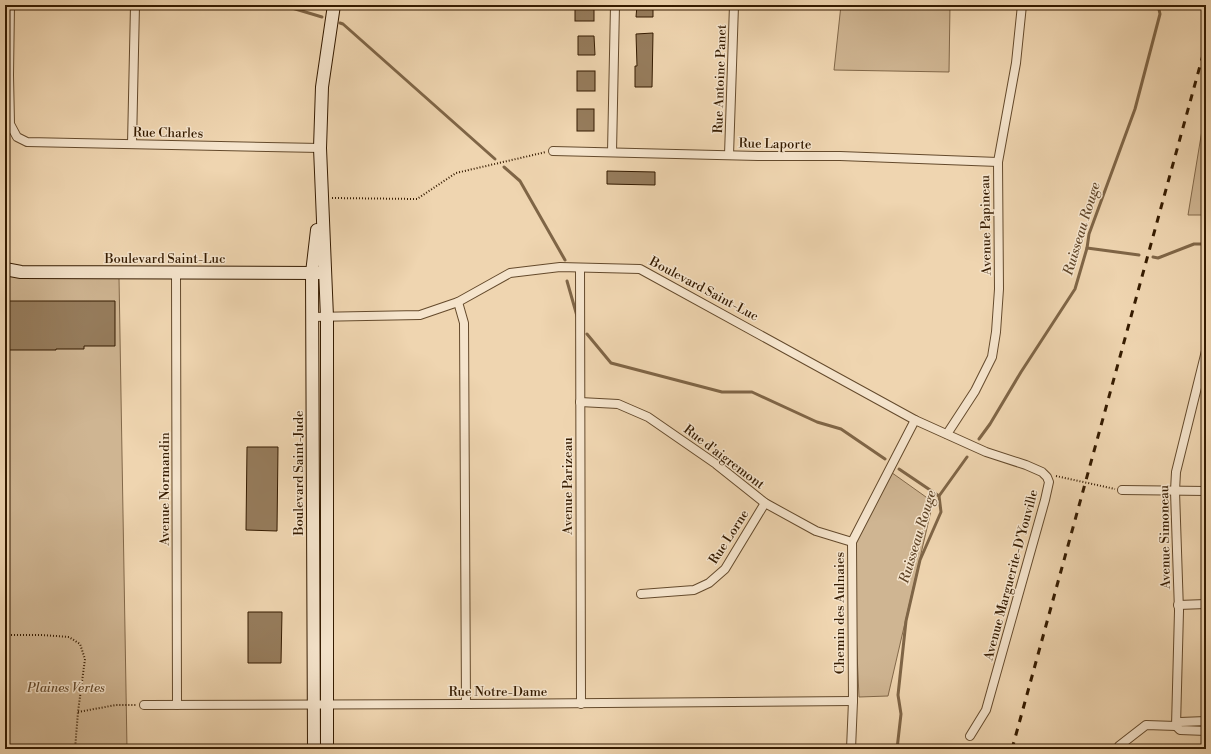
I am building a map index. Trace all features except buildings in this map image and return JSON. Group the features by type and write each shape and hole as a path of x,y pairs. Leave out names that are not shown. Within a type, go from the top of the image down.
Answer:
{"street":[{"path":"132,144 135,5"},
{"name":"Boulevard Saint-Jude","path":"328,749 327,318 320,148 322,87 334,5"},
{"path":"612,152 615,5"},
{"name":"Rue Antoine Panet","path":"730,155 734,5"},
{"name":"Avenue Papineau","path":"947,434 975,391 992,357 996,332 999,289 998,162 1016,63 1022,5"},
{"name":"Rue Charles","path":"8,7 10,124 17,137 27,142 320,148"},
{"name":"Rue Laporte","path":"553,151 840,156 998,162"},
{"name":"Boulevard Saint-Jude","path":"314,749 312,273 321,197"},
{"name":"Boulevard Saint-Luc","path":"312,317 327,318 420,315 458,302 510,273 560,267 640,269 915,420 947,434"},
{"name":"Avenue Parizeau","path":"580,268 582,704"},
{"name":"Boulevard Saint-Luc","path":"5,269 21,272 325,273"},
{"name":"Avenue Normandin","path":"176,273 177,705"},
{"path":"458,302 464,323 466,704"},
{"name":"Avenue Simoneau","path":"1176,726 1178,605 1175,491 1176,472 1206,352"},
{"name":"Rue d'aigremont","path":"580,402 618,404 648,417 716,464 765,503 816,531 852,542"},
{"name":"Chemin des Aulnaies","path":"851,749 853,701 852,542 915,420"},
{"name":"Avenue Marguerite-D'Youville","path":"947,434 986,452 1026,464 1042,472 1047,477 1048,482 1043,508 986,710 970,736"},
{"path":"1122,490 1206,491"},
{"name":"Rue Lorne","path":"641,594 694,590 709,583 725,568 765,503"},
{"path":"1178,605 1206,604"},
{"name":"Rue Notre-Dame","path":"144,705 582,704 853,701"},
{"path":"1117,749 1146,726 1176,726 1180,722 1206,721"},
{"path":"1176,726 1180,730 1206,731"}],"path":[{"path":"321,197 417,199 456,173 553,151"},
{"path":"1042,472 1122,490"},
{"path":"5,635 42,634 69,637 80,644 86,659 78,712 75,749"},
{"path":"78,712 116,705 144,705"}],"green space":[{"path":"841,5 950,5 949,72 834,70"},
{"path":"1206,109 1206,215 1188,215 1205,112"},
{"name":"Plaines Vertes","path":"5,276 119,277 127,749 5,749"},
{"path":"888,470 933,502 888,696 859,697 852,542"}],"waterway":[{"path":"282,5 322,17"},
{"name":"Ruisseau Rouge","path":"979,439 1075,289 1087,248 1089,234 1135,109 1160,14 1158,5"},
{"path":"340,23 343,24 495,159"},
{"path":"504,167 520,181 565,260"},
{"path":"1153,257 1158,258 1194,244 1206,244"},
{"path":"1087,248 1139,255"},
{"path":"567,281 577,316"},
{"path":"587,334 611,363 722,392 752,392 817,422 841,429 885,459"},
{"name":"Ruisseau Rouge","path":"897,749 901,714 898,695 906,621 920,560 941,512 939,496 967,457"},
{"path":"899,469 939,496"}],"railway":[{"path":"1012,749 1206,44"}]}
